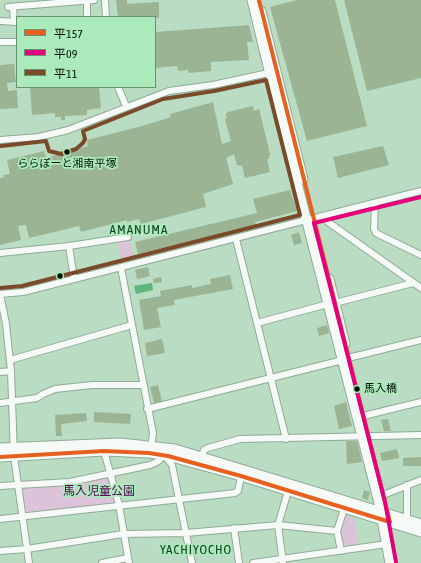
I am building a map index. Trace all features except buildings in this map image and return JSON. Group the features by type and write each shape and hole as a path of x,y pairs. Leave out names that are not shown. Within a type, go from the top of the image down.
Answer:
{"highway":[{"path":"252,0 274,72"},
{"path":"259,0 274,72 396,563"},
{"path":"346,359 363,416 365,436 383,495 390,563"},
{"path":"0,457 15,452 108,443 153,446 170,454 344,509 407,520 421,524"},
{"path":"0,448 15,452 104,451 153,446"},
{"path":"170,454 202,456 385,517 421,532"}],"street":[{"path":"87,0 87,16"},
{"path":"0,21 16,22 11,7 94,0"},
{"path":"105,0 106,16"},
{"path":"0,42 16,42"},
{"path":"0,140 39,137 68,130 126,106 169,91 213,86 274,72"},
{"path":"118,88 126,106"},
{"path":"29,563 18,485 10,360 3,327 0,294 23,292 421,191"},
{"path":"375,203 374,229 376,233 421,255"},
{"path":"326,215 328,222 421,288"},
{"path":"0,253 69,246 128,237"},
{"path":"236,239 286,439"},
{"path":"69,246 74,279"},
{"path":"121,268 148,409 153,446"},
{"path":"257,323 413,283"},
{"path":"10,360 132,325"},
{"path":"148,409 421,340"},
{"path":"0,372 11,371"},
{"path":"0,403 37,398 55,389 92,385 143,385"},
{"path":"363,416 421,402"},
{"path":"202,456 204,450 208,448 240,439 421,435"},
{"path":"102,563 129,560 123,534 119,505 104,451"},
{"path":"0,486 70,482 150,465 170,454 192,563"},
{"path":"0,519 178,498 235,493 238,491 241,476"},
{"path":"383,495 407,484 421,480"},
{"path":"407,484 407,520"},
{"path":"283,561 278,525 288,491"},
{"path":"341,551 337,531 344,509"},
{"path":"0,551 27,549 123,534 186,533 278,525 337,531"},
{"path":"234,528 239,563"},
{"path":"253,563 283,561 387,544"}],"green space":[{"path":"129,239 134,258 122,261 117,242"},
{"name":"馬入児童公園","path":"110,473 119,505 23,512 20,486 70,482"},
{"path":"344,515 355,519 358,545 342,548 340,531"}],"shaded area":[{"path":"152,283 153,290 136,294 134,286"}],"transit line":[{"name":"平157","path":"0,457 104,451 149,453 168,456 241,476 390,522 259,0"},
{"name":"平11","path":"0,288 22,286 300,215 266,80 214,91 163,99 83,131 85,139 83,143 76,149 61,154 49,151 46,141 1,146"},
{"name":"平09","path":"396,562 385,502 314,223 421,197"}],"place":[{"name":"ららぽーと湘南平塚","path":"67,152"},
{"name":"馬入橋","path":"357,389"}],"district":[{"name":"AMANUMA","path":"139,230"},
{"name":"YACHIYOCHO","path":"196,550"}]}
